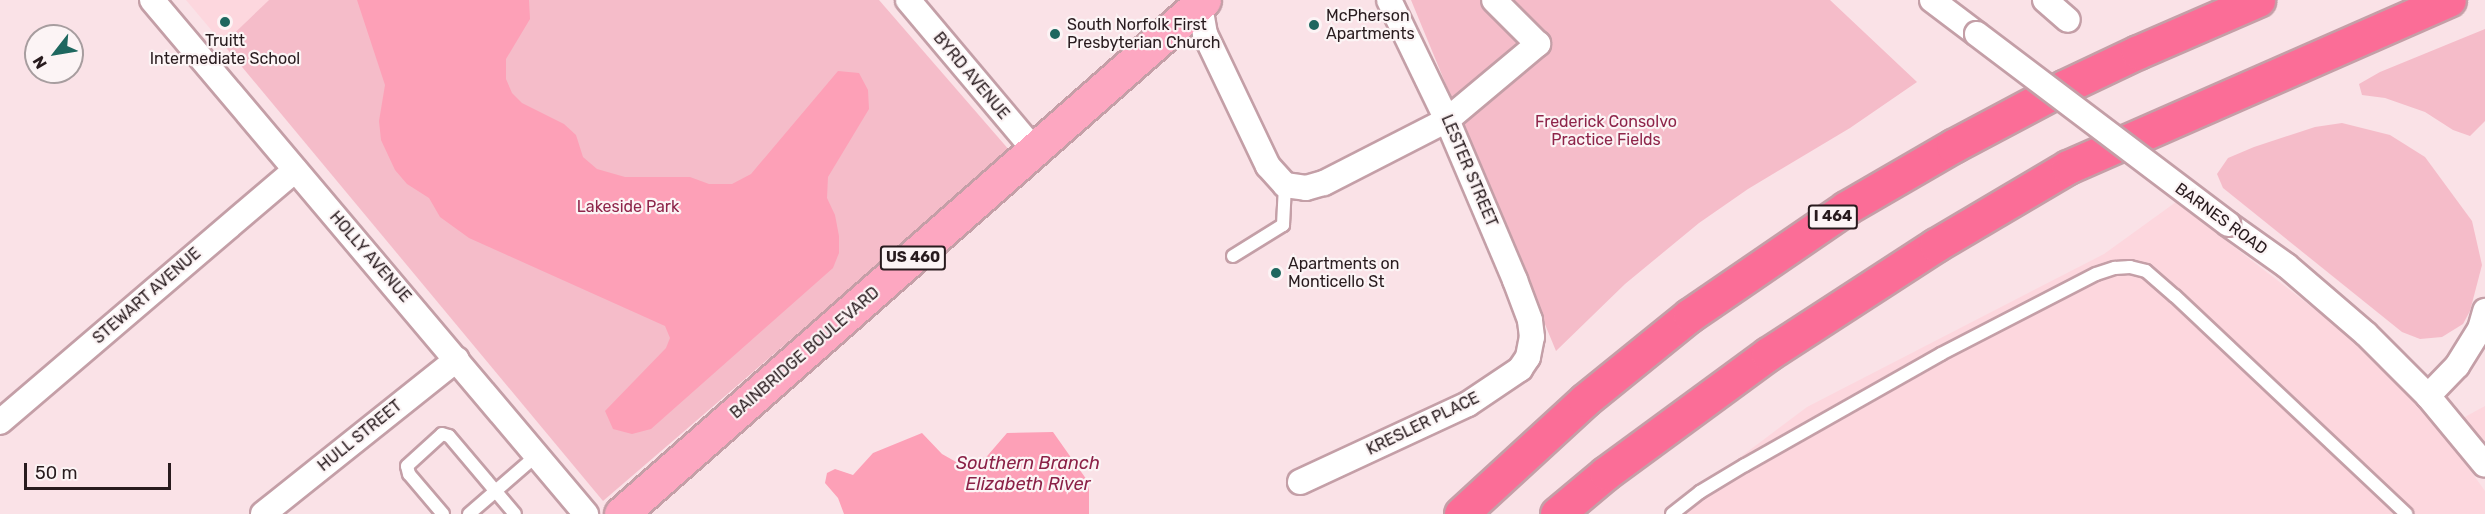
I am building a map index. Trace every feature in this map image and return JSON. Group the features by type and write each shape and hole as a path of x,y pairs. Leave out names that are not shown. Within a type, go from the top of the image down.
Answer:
{"highway":[{"name":"I 464","path":"1461,514 1585,400 1690,315 1846,208 1953,146 2064,87 2258,0"},
{"path":"1557,514 1638,451 1785,343 1936,245 2068,167 2449,0"},
{"path":"1583,514 1638,451"}],"main road":[{"name":"BAINBRIDGE BOULEVARD","path":"621,514 1035,151 1201,1"}],"street":[{"name":"HOLLY AVENUE","path":"152,0 586,514"},
{"name":"BYRD AVENUE","path":"908,0 1035,151"},
{"name":"LESTER STREET","path":"1389,0 1447,120 1519,290 1530,320 1532,337 1530,348"},
{"path":"1201,1 1205,34 1268,166 1289,186 1306,188 1324,183 1447,120 1538,44 1494,0"},
{"name":"BARNES ROAD","path":"1932,0 2287,266 2331,303 2428,396 2485,465"},
{"path":"2045,0 2068,20"},
{"name":"STEWART AVENUE","path":"0,422 295,170"},
{"path":"2428,396 2457,366 2480,329 2485,311"},
{"name":"KRESLER PLACE","path":"1300,482 1468,404 1520,369 1530,348"},
{"name":"HULL STREET","path":"263,514 457,359"}],"lane":[{"path":"1233,256 1283,225 1289,186"},
{"path":"1672,514 1700,492 1745,465 1941,354 2096,274 2115,268 2130,267 2146,271 2175,296 2406,514"},
{"path":"443,514 409,474 407,466 442,434 449,436 515,514"},
{"path":"469,514 537,455"}],"shaded area":[{"name":"Truitt Intermediate School","path":"186,0 269,0 223,44"},
{"path":"2176,202 2348,335 2421,409 2470,470 2485,491 2485,514 1665,514 1807,407 2104,254"},
{"path":"2485,406 2485,447 2463,418"}],"green space":[{"name":"Lakeside Park","path":"269,0 879,0 1010,151 603,501 223,44"},
{"name":"Frederick Consolvo Practice Fields","path":"1411,0 1830,0 1917,82 1850,128 1748,189 1699,223 1625,284 1556,351"},
{"path":"2485,29 2485,121 2470,136 2453,130 2425,112 2385,98 2362,95 2359,84 2380,72"},
{"path":"2342,123 2390,135 2425,157 2472,221 2482,265 2470,311 2463,324 2442,337 2420,339 2402,332 2223,188 2217,174 2228,158 2315,127"}],"water":[{"path":"357,0 529,0 530,19 506,59 506,79 512,93 522,103 564,124 576,135 583,157 597,169 625,177 690,177 709,184 732,184 751,174 838,71 859,73 868,90 869,109 828,177 827,198 835,215 839,236 839,253 833,268 651,429 632,434 613,429 605,411 666,348 670,338 665,326 469,238 440,217 429,198 407,184 395,170 381,140 379,121 385,85"},
{"name":"Southern Branch Elizabeth River","path":"1053,432 1089,483 1089,514 844,514 838,498 825,483 827,473 835,469 853,475 873,453 922,433 942,454 958,463 982,462 1007,433"}],"place":[{"name":"Truitt Intermediate School","path":"225,22"},
{"name":"McPherson Apartments","path":"1314,25"},
{"name":"South Norfolk First Presbyterian Church","path":"1055,34"},
{"name":"Apartments on Monticello St","path":"1276,273"}]}
